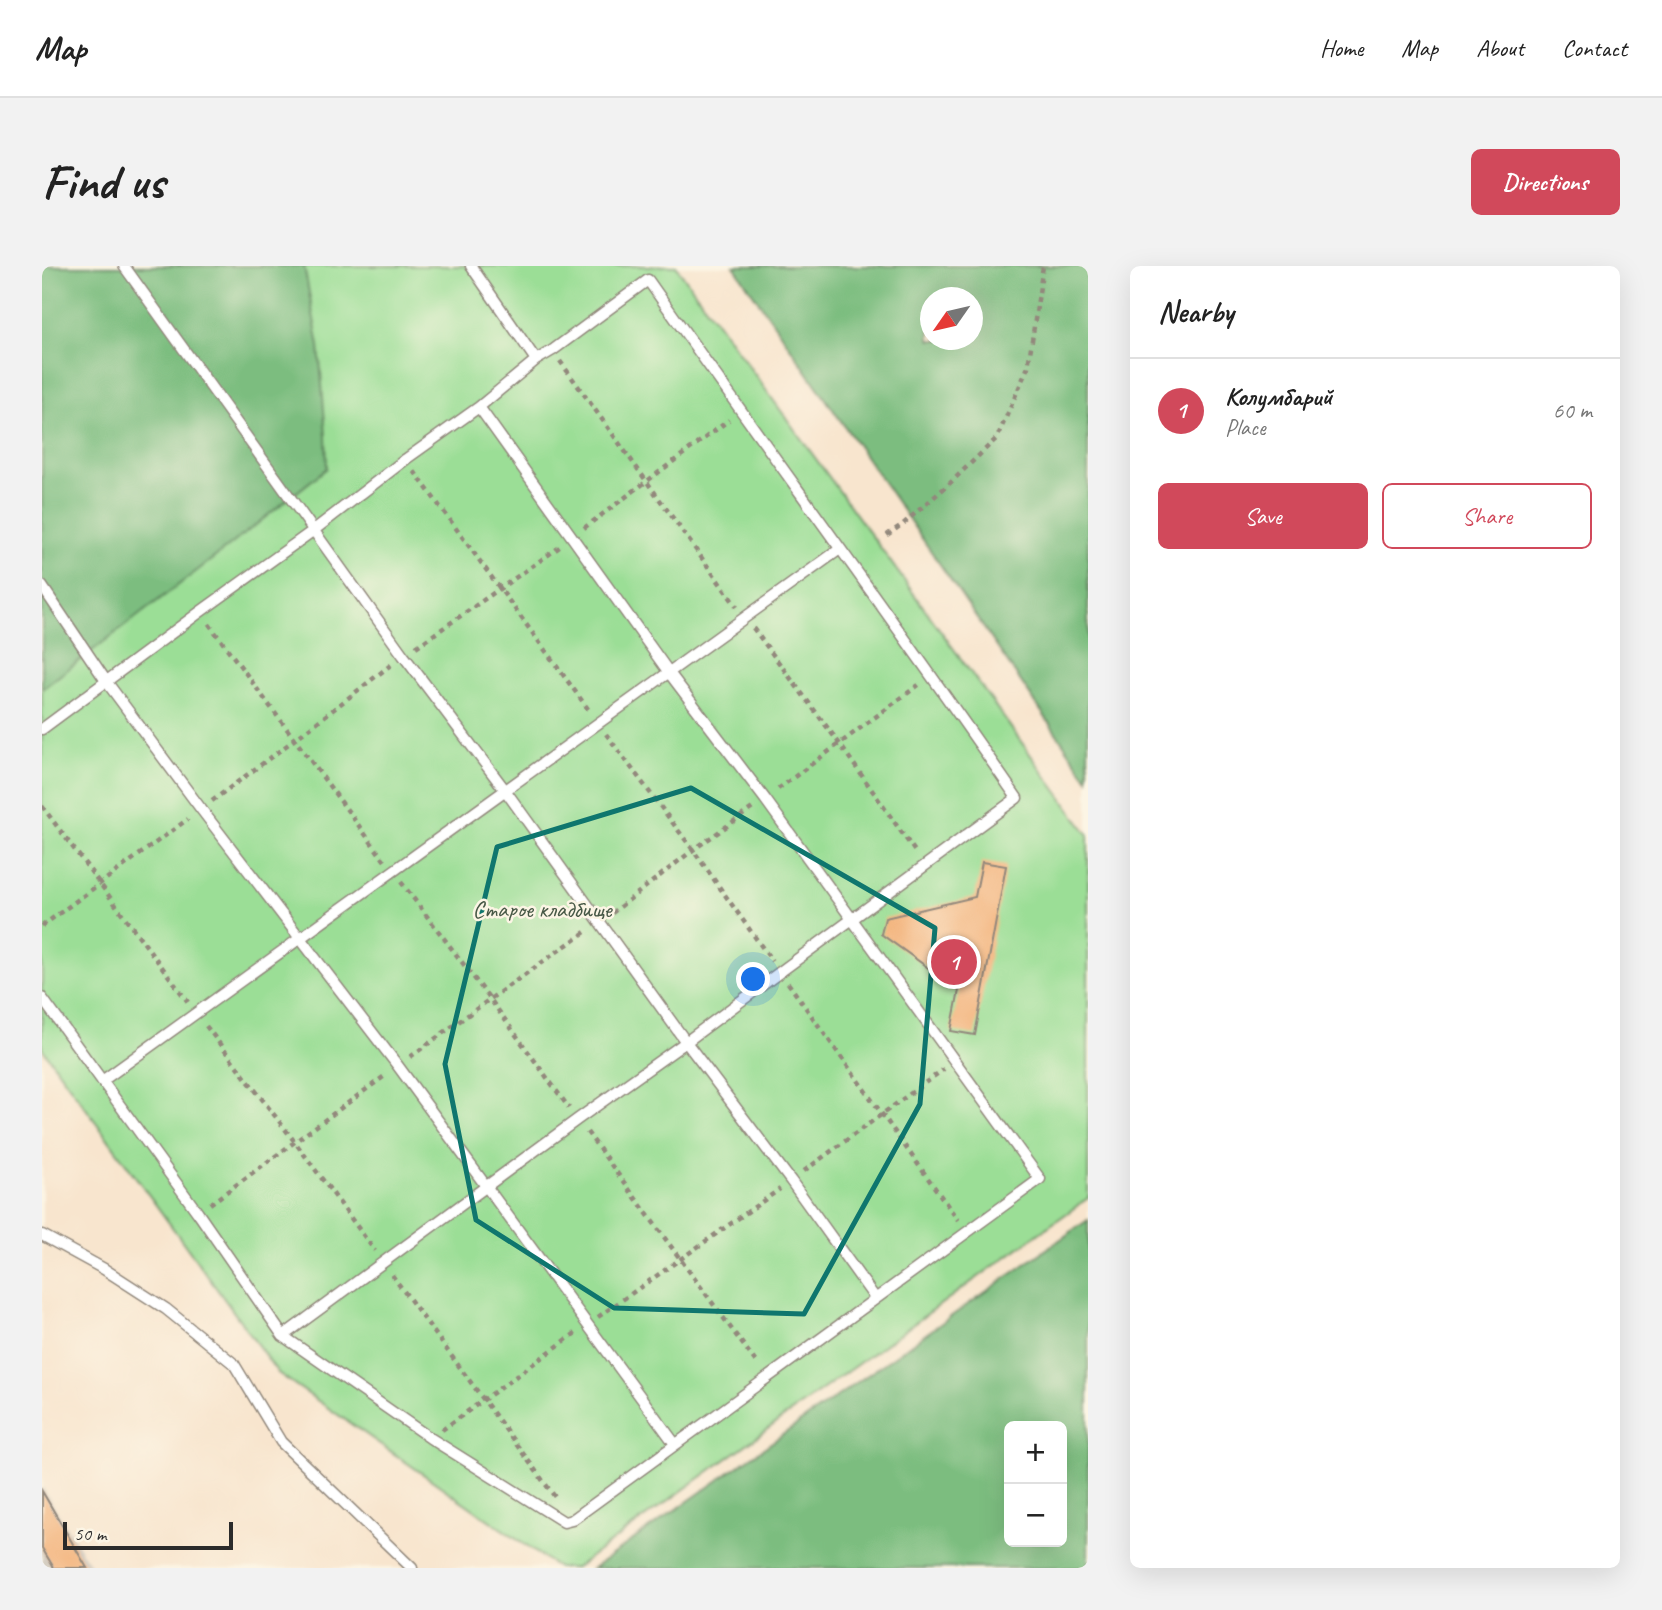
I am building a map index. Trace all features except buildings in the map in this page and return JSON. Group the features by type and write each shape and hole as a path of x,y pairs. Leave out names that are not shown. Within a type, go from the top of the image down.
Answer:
{"lane":[{"path":"124,266 403,655 505,790 599,923 875,1298"},
{"path":"471,266 536,360"},
{"path":"42,729 479,407 536,360 648,280 839,550 932,675 1017,798 283,1336"},
{"path":"42,998 198,1213 283,1336 430,1438 564,1522 572,1520 1040,1179 765,799 670,674 479,407"},
{"path":"103,1082 839,550"},
{"path":"42,586 106,681 398,1066 676,1444"},
{"path":"42,1235 104,1269 166,1309 234,1364 281,1442 412,1568"}],"path":[{"path":"887,535 949,484 997,438 1028,367 1044,266"},
{"path":"406,459 693,850 967,1232"},
{"path":"200,612 490,999 767,1378"},
{"path":"198,1213 490,999 599,923 693,850 932,675"},
{"path":"42,806 295,1142 572,1520"},
{"path":"430,1438 791,1181 954,1061"}],"highlighted area":[{"path":"691,788 935,928 920,1104 804,1314 614,1308 476,1220 445,1064 497,847"}],"shaded area":[{"path":"42,1487 92,1568 42,1568"}],"green space":[{"name":"Старое кладбище","path":"42,266 676,266 1088,834 1088,1198 575,1568 558,1568 278,1373 42,1048"},
{"path":"42,266 304,266 319,346 327,468 42,689"},
{"path":"734,266 1088,266 1088,779"},
{"path":"1088,1220 1088,1568 593,1568"}],"place":[{"name":"Колумбарий","path":"954,962"}]}
